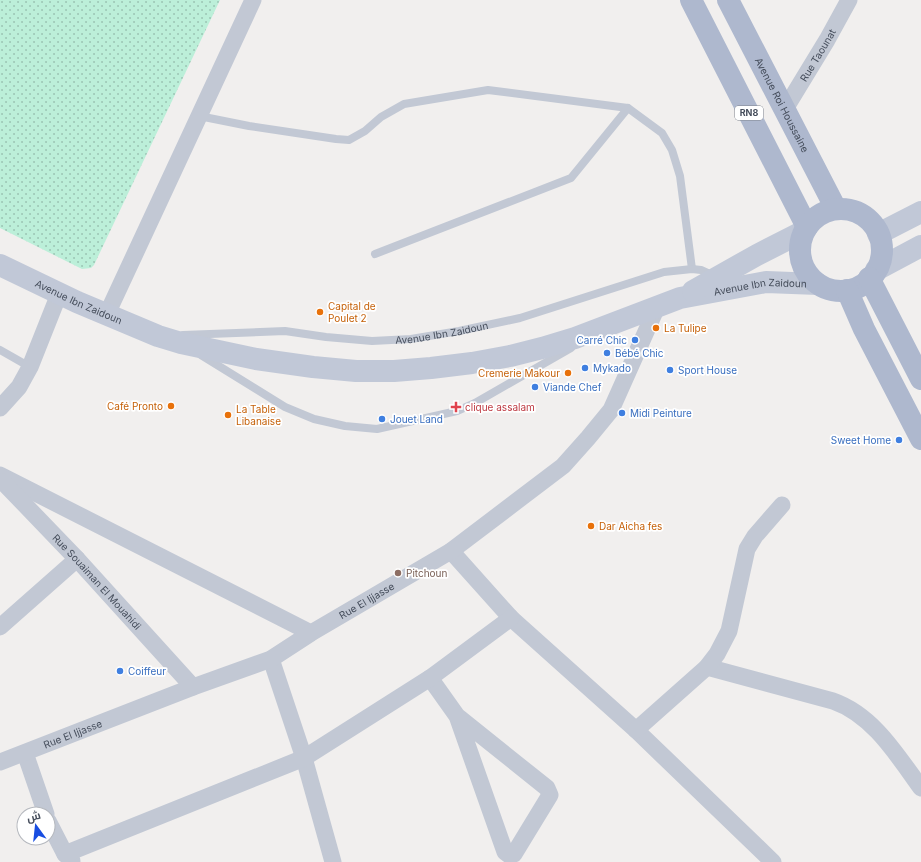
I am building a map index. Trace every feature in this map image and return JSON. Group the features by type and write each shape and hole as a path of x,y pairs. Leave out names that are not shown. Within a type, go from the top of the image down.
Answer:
{"main road":[{"name":"RN8","path":"691,0 806,229"},
{"name":"Avenue Roi Houssaine","path":"728,0 836,210"},
{"path":"836,210 847,210 858,213 868,220 878,234 881,246 881,258 873,274 852,290 835,290 818,284 810,277 802,263 800,246 806,229 819,215 836,210"},
{"path":"873,274 921,379"},
{"path":"847,290 864,329 921,439"}],"street":[{"path":"107,314 253,0"},
{"name":"Rue Taounat","path":"785,109 827,40 849,0"},
{"path":"878,234 921,212"},
{"name":"Avenue Ibn Zaidoun","path":"680,298 806,229"},
{"path":"873,274 921,246"},
{"name":"Avenue Ibn Zaidoun","path":"0,265 59,294 158,336 181,343 256,359 313,368 394,371 458,364 510,356 542,348 614,324 680,298 766,282 818,284"},
{"path":"0,408 19,387 30,367 59,294"},
{"name":"Rue El Ijjasse","path":"1,760 26,753 193,687 271,659 311,633 451,551 563,466 588,438 611,410 657,306"},
{"path":"0,475 311,633"},
{"name":"Rue Souaiman El Mouahidi","path":"0,478 77,559 193,687"},
{"path":"636,730 707,667 717,654 729,631 747,550 755,536 782,505"},
{"path":"451,551 511,618 636,730 773,862"},
{"path":"0,627 77,559"},
{"path":"56,835 69,858 304,758 430,678 511,618"},
{"path":"271,659 304,758 333,862"},
{"path":"707,667 833,701 850,708 861,716 881,736 921,788"},
{"path":"430,678 457,716 549,790 550,795 514,854 509,855 505,852 457,716"},
{"path":"26,753 43,806"}],"lane":[{"path":"199,116 249,126 349,140 365,131 381,117 404,104 488,90 628,108 662,133 672,150 680,176 692,269"},
{"path":"375,254 571,178 628,108"},
{"name":"Avenue Ibn Zaidoun","path":"158,336 285,331 326,337 372,341 411,339 459,332 520,318 664,272 692,269 701,270 716,277"},
{"path":"181,343 284,407 314,419 345,426 377,429 457,411 475,403 614,324"},
{"path":"0,350 30,367"}],"green space":[{"path":"0,0 220,0 94,265 91,268 82,269 0,228"}],"place":[{"name":"Capital de Poulet 2","path":"320,312"},
{"name":"La Tulipe","path":"656,328"},
{"name":"Carré Chic","path":"635,340"},
{"name":"Bébé Chic","path":"607,353"},
{"name":"Mykado","path":"585,368"},
{"name":"Sport House","path":"670,370"},
{"name":"Cremerie Makour","path":"568,373"},
{"name":"Viande Chef","path":"535,387"},
{"name":"Café Pronto","path":"171,406"},
{"name":"clique assalam","path":"456,407"},
{"name":"Midi Peinture","path":"622,413"},
{"name":"La Table Libanaise","path":"228,415"},
{"name":"Jouet Land","path":"382,419"},
{"name":"Sweet Home","path":"899,440"},
{"name":"Dar Aicha fes","path":"591,526"},
{"name":"Pitchoun","path":"398,573"},
{"name":"Coiffeur","path":"120,671"}]}
